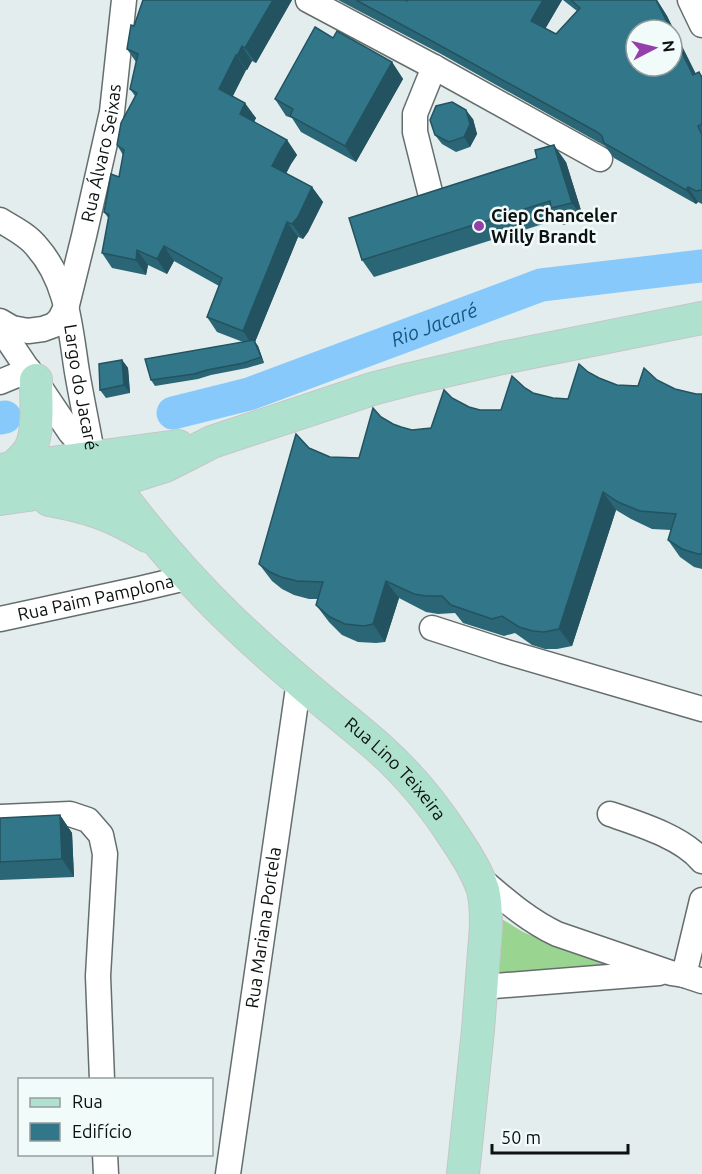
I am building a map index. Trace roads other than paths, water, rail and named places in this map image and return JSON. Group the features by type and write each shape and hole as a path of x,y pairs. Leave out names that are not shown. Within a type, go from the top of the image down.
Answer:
{"main road":[{"path":"8,483 111,483 165,466 212,442 372,389 502,358 702,318"},
{"path":"8,483 33,441 37,408 33,375"},
{"path":"8,483 93,458 212,442"},
{"name":"Rua Lino Teixeira","path":"93,458 163,546 236,625 381,749 420,790 446,823 477,876 486,909 486,944 463,1174"},
{"path":"8,483 90,508 129,525 163,546"}],"street":[{"name":"Rua Álvaro Seixas","path":"67,305 112,112 124,0"},
{"path":"119,45 139,11 142,0"},
{"path":"308,0 600,159"},
{"path":"690,0 702,25"},
{"path":"430,192 417,142 415,114 434,67"},
{"name":"Largo do Jacaré","path":"0,220 37,246 58,280 67,305 93,458"},
{"path":"0,321 12,328 28,331 43,329 54,326 67,305"},
{"name":"Largo do Jacaré","path":"0,327 70,432 93,458"},
{"path":"0,382 33,375"},
{"name":"Rua Paim Pamplona","path":"0,619 190,577"},
{"path":"432,628 514,655 702,709"},
{"name":"Rua Mariana Portela","path":"228,1174 299,681"},
{"path":"0,816 70,814 87,820 101,834 105,854 98,976 102,1078"},
{"path":"609,814 659,832 695,853 702,861"},
{"path":"477,876 512,906 557,934 686,976"},
{"path":"686,976 702,900"},
{"path":"482,987 686,976"},
{"path":"105,1156 106,1174"}],"waterway":[{"name":"Rio Jacaré","path":"173,413 249,394 541,285 702,266"},
{"name":"Rio Jacaré","path":"0,418 5,417"}],"place":[{"name":"Ciep Chanceler Willy Brandt","path":"479,226"}]}
